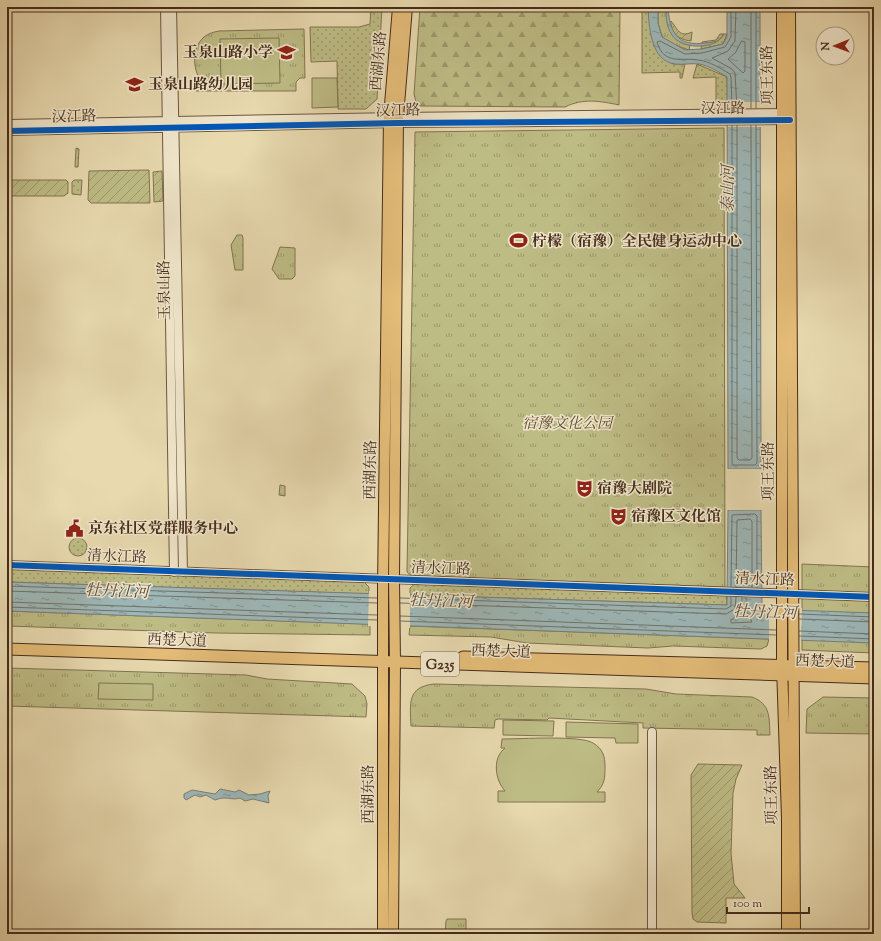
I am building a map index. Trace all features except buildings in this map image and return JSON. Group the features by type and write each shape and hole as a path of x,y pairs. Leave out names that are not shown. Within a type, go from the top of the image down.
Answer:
{"highway":[{"name":"西楚大道","path":"7,642 395,659 788,670 874,668"},
{"name":"西楚大道","path":"7,649 383,658"},
{"name":"西楚大道","path":"788,670 874,678"}],"main road":[{"name":"西湖东路","path":"383,934 383,634 389,583 394,120 398,7"},
{"name":"西湖东路","path":"394,120 407,7"},
{"name":"项王东路","path":"782,7 786,116 794,652 788,670 787,934"},
{"name":"项王东路","path":"790,7 786,116 782,652 788,670 795,934"},
{"name":"西湖东路","path":"389,583 395,634 393,934"}],"street":[{"name":"玉泉山路","path":"165,7 171,124 183,572"},
{"name":"玉泉山路","path":"172,7 171,124 174,572"},
{"name":"汉江路","path":"7,124 171,124 786,116"},
{"name":"汉江路","path":"7,131 171,124"},
{"name":"清水江路","path":"7,565 183,572 389,583 765,592 874,597"},
{"path":"652,732 652,934"}],"green space":[{"path":"371,7 382,7 377,99 366,109 338,109 337,61 311,62 310,27 359,27 370,24"},
{"path":"420,7 620,7 619,105 605,102 585,101 565,107 420,106 416,102 414,94"},
{"path":"642,7 648,7 649,19 666,60 673,64 685,64 682,78 680,78 680,72 642,73"},
{"path":"658,7 666,7 667,19 671,31 678,40 690,45 689,50 672,44 662,37 658,23"},
{"path":"671,21 679,32 688,34 692,32 691,41 676,35 672,29"},
{"path":"304,29 305,78 300,78 296,82 296,91 196,91 196,85 204,84 197,74 195,67 195,54 197,47 204,37 213,32 219,31"},
{"path":"720,34 727,34 723,44 701,49 702,42 716,40"},
{"path":"279,38 280,83 221,84 220,39"},
{"path":"697,64 727,77 728,104 716,104 716,77 693,78"},
{"path":"312,78 337,78 338,107 312,108"},
{"name":"宿豫文化公园","path":"724,128 725,587 412,576 407,572 415,132"},
{"path":"76,148 79,149 78,167 75,167"},
{"path":"149,170 150,203 91,203 88,200 89,171"},
{"path":"162,171 163,201 154,202 153,172"},
{"path":"7,180 66,180 68,182 68,193 64,196 7,196"},
{"path":"74,180 82,180 81,195 72,194 72,182"},
{"path":"237,235 242,235 243,238 243,270 235,270 231,245"},
{"path":"280,247 295,248 295,276 292,279 279,279 272,269"},
{"path":"280,485 285,486 285,496 279,495"},
{"path":"74,538 82,538 87,543 85,554 82,556 74,556 69,551 69,543"},
{"path":"802,564 874,567 874,653 802,650"},
{"path":"7,567 363,581 369,587 369,594 7,582"},
{"path":"417,582 727,593 727,605 410,595 410,588"},
{"path":"7,611 370,624 370,635 216,633 7,626"},
{"path":"410,626 769,639 767,646 761,649 673,646 648,648 527,643 491,637 409,635"},
{"path":"7,668 246,675 267,679 352,684 365,696 367,704 366,717 7,706"},
{"path":"99,683 153,684 153,700 98,699"},
{"path":"434,684 646,689 676,694 752,697 763,704 768,712 770,735 757,735 757,730 643,728 643,723 549,718 547,720 498,719 495,720 494,728 411,726 410,710 412,698 419,689"},
{"path":"823,697 874,698 874,734 806,733 807,709"},
{"path":"503,720 554,721 553,736 503,735"},
{"path":"566,722 638,724 638,743 616,743 615,738 566,737"},
{"path":"564,738 593,743 601,750 605,759 604,780 602,786 597,792 605,792 605,802 498,802 498,791 505,791 499,781 496,769 498,757 505,748 501,748 502,739"},
{"path":"698,764 742,765 736,779 733,793 731,853 734,884 745,898 726,898 726,923 697,922 693,919 691,775"},
{"path":"447,919 466,919 466,934 445,934"}],"water":[{"path":"648,7 658,7 658,23 662,37 685,50 702,49 723,44 727,37 727,7 760,7 761,469 728,469 727,77 714,69 703,65 675,64 660,56 652,41"},
{"path":"666,7 668,7 669,19 672,28 681,40 688,43 697,44 717,41 699,46 683,43 677,40 672,35 667,25"},
{"name":"牡丹江河","path":"728,510 761,510 762,609 874,613 874,643 7,611 7,582 727,605"},
{"path":"220,789 235,792 239,790 249,795 270,791 268,796 269,803 253,799 245,801 240,798 223,798 215,800 206,795 200,797 195,795 186,800 184,798 184,794 192,790 215,794"}],"pier":[{"path":"728,102 762,102 762,127 728,127"},
{"path":"726,469 761,469 761,471 728,471"},
{"path":"728,508 761,508 761,510 726,510"},
{"path":"369,591 410,593 410,628 368,626"},
{"path":"769,607 802,608 801,642 769,641"}],"cycle path":[{"path":"7,131 398,123 790,120"},
{"path":"7,565 874,597"}],"place":[{"name":"玉泉山路小学","path":"286,52"},
{"name":"玉泉山路幼儿园","path":"135,84"},
{"name":"柠檬（宿豫）全民健身运动中心","path":"519,241"},
{"name":"宿豫大剧院","path":"584,488"},
{"name":"宿豫区文化馆","path":"618,516"},
{"name":"京东社区党群服务中心","path":"75,528"}],"water label":[{"name":"泰山河","path":"727,189"}]}
